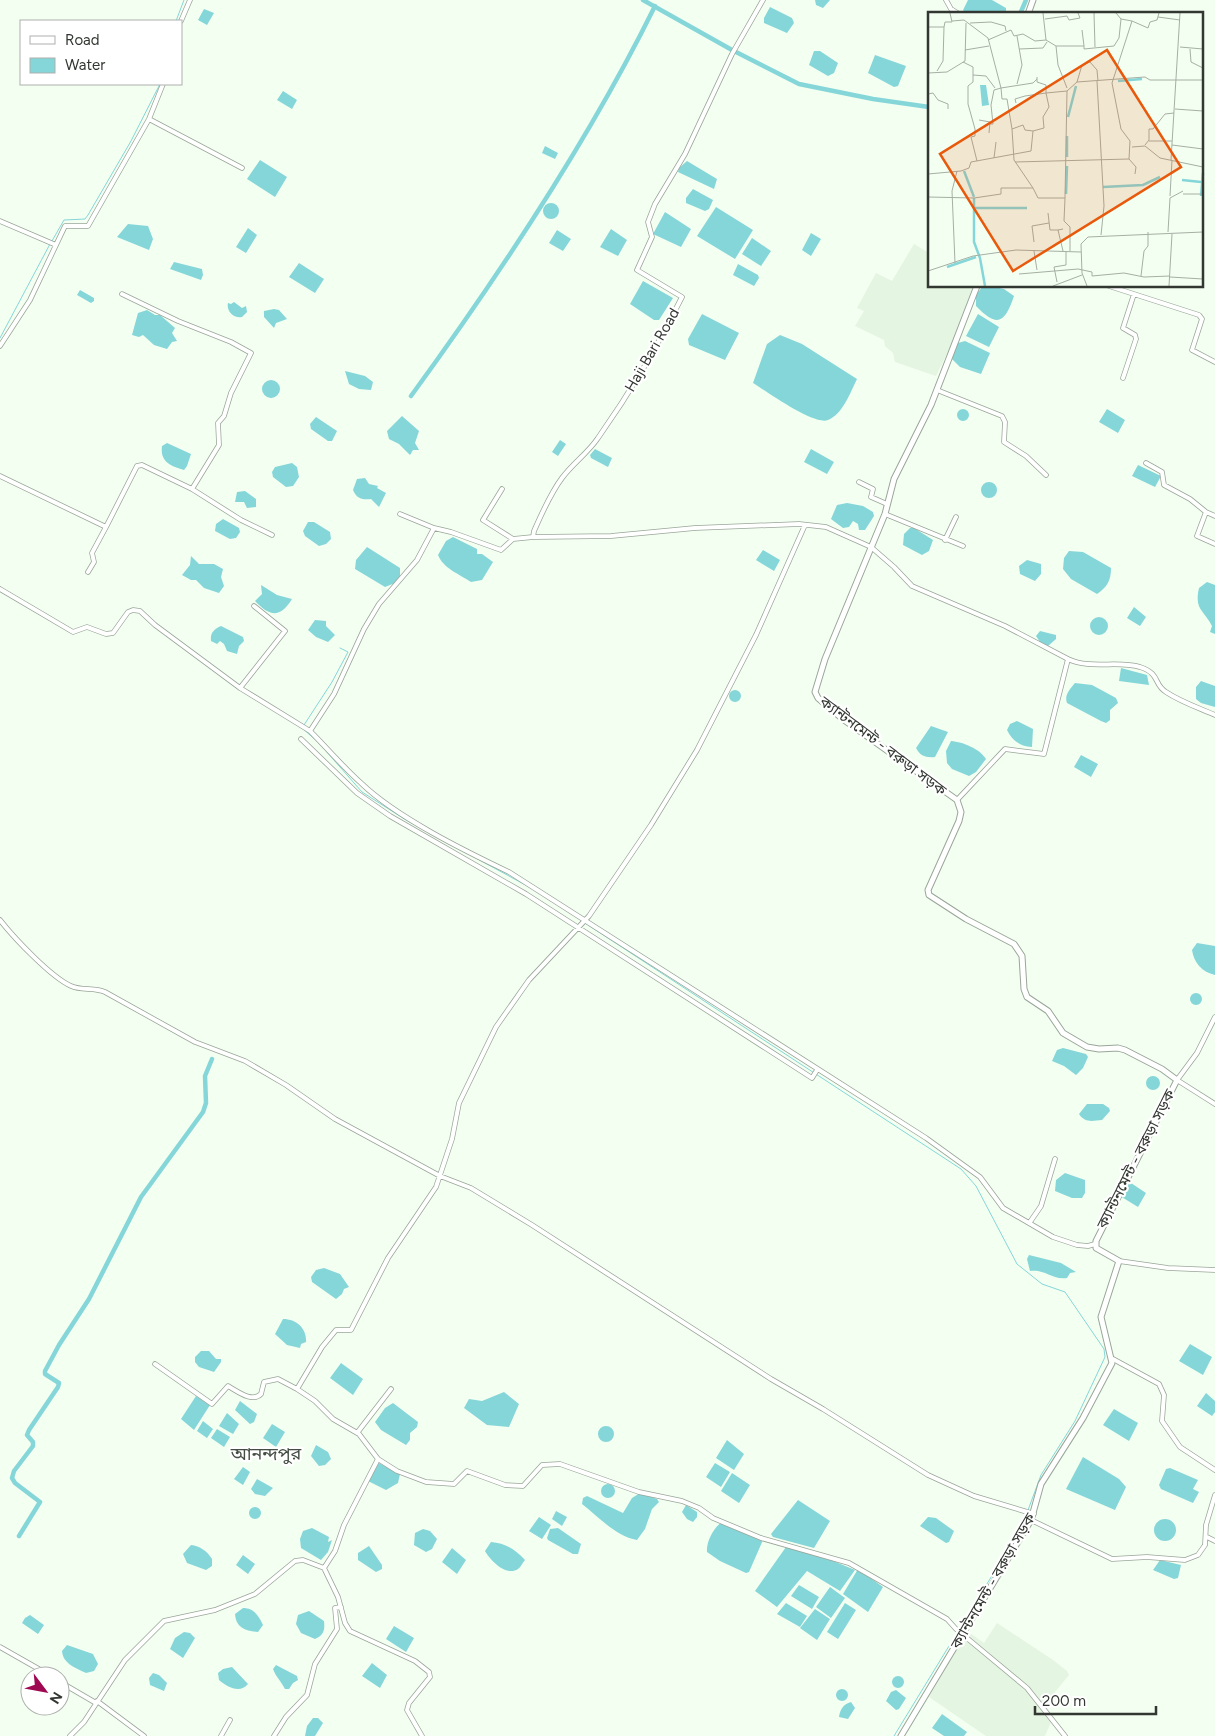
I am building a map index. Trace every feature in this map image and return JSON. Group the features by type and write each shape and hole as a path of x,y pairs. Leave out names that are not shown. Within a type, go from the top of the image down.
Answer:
{"main road":[{"path":"1029,12 1033,0"},
{"name":"ক্যান্টনমেন্ট - বরুড়া সড়ক","path":"976,288 937,390 894,479 885,514 825,659 815,692 818,698 844,720 957,800 961,812 928,890 929,895 966,919 1014,944 1022,956 1024,989 1027,997 1048,1011 1064,1033 1087,1046 1099,1049 1118,1048 1125,1050 1162,1069 1177,1080 1097,1237 1095,1244 1100,1251 1119,1261"},
{"path":"1113,1359 1101,1317 1119,1261"},
{"name":"ক্যান্টনমেন্ট - বরুড়া সড়ক","path":"901,1736 1032,1517 1041,1484 1083,1418 1113,1359"}],"street":[{"path":"181,20 190,0"},
{"name":"Haji Bari Road","path":"533,537 550,495 563,476 579,462 597,440 631,388 682,297 637,270 652,237 648,222 655,204 690,143 732,54 763,0"},
{"path":"946,0 951,9 956,12"},
{"path":"0,346 30,300 54,245 65,226 88,226 149,119 163,85"},
{"path":"149,119 242,168"},
{"path":"0,221 54,245"},
{"path":"1115,288 1201,317 1192,350 1215,362"},
{"path":"122,294 178,321 231,342 251,353 231,393 224,416 218,423 218,445 192,489"},
{"path":"1123,378 1136,339 1135,335 1123,328 1134,294"},
{"path":"937,390 1002,416 1005,422 1004,442 1026,456 1046,475"},
{"path":"1146,463 1162,472 1164,485 1190,499 1206,512 1215,516"},
{"path":"88,572 94,562 92,553 139,465 192,489 241,520 272,535"},
{"path":"0,476 106,527"},
{"path":"859,482 872,489 870,496 887,504"},
{"path":"502,489 483,520 513,539"},
{"path":"1206,512 1197,536 1215,544"},
{"path":"400,514 434,528 451,532 501,550 513,539 533,537 611,536 695,528 805,525 826,527 871,547 912,586 1005,626 1068,659 1087,665 1128,664 1152,672 1157,677 1164,691 1215,715"},
{"path":"885,514 963,546"},
{"path":"945,540 956,517"},
{"path":"297,1389 322,1347 336,1330 350,1330 388,1258 427,1202 440,1176 452,1139 459,1103 496,1027 529,980 585,920 651,825 697,750 756,635 805,525"},
{"path":"309,730 334,694 364,629 380,604 417,560 434,528"},
{"path":"0,589 72,632 87,627 106,634 113,633 128,612 133,610 140,611 240,688 309,730 361,784 402,814 461,848 509,872 816,1071 926,1138 980,1177 1003,1208 1030,1222 1040,1230 1066,1241 1088,1246 1095,1244"},
{"path":"240,688 285,631 254,606"},
{"path":"957,800 1005,749 1044,754 1068,659"},
{"path":"301,739 357,793 390,816 580,926 665,985 812,1077 816,1071"},
{"path":"0,920 39,960 68,985 105,992 195,1042 246,1061 286,1085 335,1120 440,1176 471,1188 532,1225 771,1380 823,1409 928,1475 974,1496 1024,1512 1112,1560 1147,1557 1185,1560 1198,1555 1207,1537 1206,1525 1215,1495"},
{"path":"1215,1017 1197,1053 1177,1080 1215,1104"},
{"path":"1030,1222 1040,1206 1055,1159"},
{"path":"1119,1261 1168,1268 1215,1270"},
{"path":"1113,1359 1159,1384 1164,1395 1162,1421 1180,1447 1215,1470"},
{"path":"155,1364 212,1404 228,1386 246,1396 254,1397 261,1394 264,1382 274,1379 297,1389 315,1401 333,1419 356,1432 378,1459 408,1475 438,1484 454,1484 467,1471 505,1485 521,1486 542,1465 560,1464 639,1492 682,1501 699,1508 713,1518 761,1538 849,1563 947,1619 962,1635 986,1652 1027,1688 1065,1736"},
{"path":"356,1432 391,1389"},
{"path":"324,1568 335,1551 344,1525 378,1459"},
{"path":"1207,1537 1215,1541"},
{"path":"70,1736 84,1722 125,1660 164,1621 215,1610 254,1594 295,1561 303,1560 324,1568 338,1598 345,1623 350,1631 415,1661 429,1672 430,1677 409,1703 407,1710 422,1736"},
{"path":"274,1736 286,1717 307,1696 315,1664 337,1629 334,1608 341,1607"},
{"path":"0,1647 33,1666"},
{"path":"70,1688 96,1702 144,1736"},
{"path":"221,1736 230,1720"}],"shaded area":[{"path":"914,244 928,252 928,288 974,288 960,327 936,376 895,362 893,353 885,346 884,340 855,326 864,311 857,308 876,273 892,281"},
{"path":"997,1623 1053,1660 1067,1671 1069,1675 1041,1709 1051,1722 1045,1736 986,1736 929,1697 967,1631 984,1643"}],"water":[{"path":"815,0 830,0 823,8 816,5"},
{"path":"968,0 992,0 1006,8 1006,12 965,12 963,10"},
{"path":"770,7 792,18 794,23 787,33 764,23 764,18"},
{"path":"204,9 214,13 207,25 198,20"},
{"path":"814,51 820,51 838,63 834,73 828,76 809,65"},
{"path":"875,55 906,66 898,86 894,87 868,73"},
{"path":"283,91 297,100 292,109 277,100"},
{"path":"545,146 558,153 555,159 542,153"},
{"path":"260,160 287,177 275,197 247,179"},
{"path":"687,161 717,179 714,189 678,172 679,168"},
{"path":"693,189 713,200 709,209 705,211 686,203 686,198"},
{"path":"551,203 559,211 551,219 543,211"},
{"path":"716,207 753,230 735,259 697,236"},
{"path":"665,212 691,229 681,247 653,234"},
{"path":"128,224 148,226 153,239 149,250 117,237"},
{"path":"248,228 257,235 246,253 236,247"},
{"path":"611,229 627,240 618,256 600,247"},
{"path":"557,230 571,239 563,251 549,243"},
{"path":"811,233 821,239 811,256 802,250"},
{"path":"752,238 771,251 761,266 742,254"},
{"path":"174,262 202,269 203,275 201,280 170,269"},
{"path":"299,263 324,279 315,293 289,277"},
{"path":"738,264 758,275 759,278 754,286 733,275"},
{"path":"643,281 673,298 659,320 654,320 630,304"},
{"path":"981,288 999,288 1014,296 1004,317 995,320 976,306 976,295"},
{"path":"80,290 94,298 94,301 91,303 77,295"},
{"path":"234,302 242,308 246,306 247,312 242,317 236,317 229,311 228,303"},
{"path":"147,310 155,315 160,315 175,328 172,333 177,341 172,342 167,349 154,345 143,335 139,337 132,335 138,313"},
{"path":"279,310 287,319 276,323 274,328 264,317 264,311"},
{"path":"702,314 739,333 725,360 689,345 688,339"},
{"path":"978,314 999,327 989,347 966,336"},
{"path":"780,335 802,344 857,379 842,408 833,417 828,420 812,418 790,407 753,383 767,344"},
{"path":"965,341 990,353 981,374 960,367 952,359 958,343"},
{"path":"345,371 365,376 373,382 371,390 359,389 349,384"},
{"path":"271,380 277,383 280,389 277,395 271,398 265,395 262,389 265,383"},
{"path":"961,409 965,409 969,415 965,421 961,421 957,417 957,413"},
{"path":"1107,409 1125,420 1118,433 1099,422"},
{"path":"402,416 419,431 415,443 419,450 413,450 410,455 399,444 389,439 387,431"},
{"path":"316,417 337,431 332,441 328,441 311,429 310,424"},
{"path":"560,440 566,444 558,456 552,452"},
{"path":"167,443 191,454 184,470 170,465 164,460 162,446"},
{"path":"595,449 612,458 608,467 591,458 590,455"},
{"path":"811,449 834,462 827,474 804,462"},
{"path":"292,463 297,467 299,477 293,486 286,487 273,477 272,472 275,467"},
{"path":"1138,465 1161,476 1155,487 1132,476"},
{"path":"365,478 369,484 378,486 377,488 386,493 379,507 371,499 358,497 353,490 357,479"},
{"path":"986,482 992,482 997,487 995,496 986,498 981,493 981,487"},
{"path":"245,491 256,499 256,507 247,508 244,502 235,502 237,492"},
{"path":"847,503 863,506 873,512 874,516 865,530 859,530 858,524 853,521 849,527 843,528 831,519 837,505"},
{"path":"223,519 239,528 240,532 236,538 230,539 215,531 216,524"},
{"path":"308,522 314,522 330,532 331,539 326,544 319,546 305,536 303,531"},
{"path":"910,528 914,528 933,540 929,551 922,555 903,545 904,534"},
{"path":"453,537 477,549 477,554 482,554 493,562 482,580 471,582 440,560 438,555 446,541"},
{"path":"367,547 400,568 400,576 395,583 385,587 355,569 356,560"},
{"path":"763,550 780,560 774,571 756,560"},
{"path":"1069,551 1083,552 1111,568 1108,583 1097,594 1071,579 1063,569 1064,558"},
{"path":"191,556 199,564 214,564 223,569 221,577 224,586 219,593 204,588 196,580 191,580 182,575 190,565"},
{"path":"1027,560 1041,564 1041,574 1035,581 1020,574 1019,566"},
{"path":"1207,582 1215,585 1215,634 1210,632 1212,626 1198,601 1199,588"},
{"path":"261,585 277,595 292,599 279,612 274,613 265,610 255,601 262,594"},
{"path":"1134,607 1146,617 1140,626 1127,618"},
{"path":"1099,617 1105,620 1108,626 1105,632 1099,635 1093,632 1090,626 1093,620"},
{"path":"315,620 326,621 326,626 335,635 328,642 316,637 308,630"},
{"path":"221,626 243,637 244,641 239,646 237,654 227,651 224,644 220,641 217,644 211,641 213,632"},
{"path":"1040,631 1056,635 1056,639 1048,646 1040,642 1036,636"},
{"path":"1121,668 1147,675 1149,685 1119,681"},
{"path":"1201,681 1215,686 1215,707 1201,703 1196,699 1196,687"},
{"path":"1075,683 1092,685 1116,698 1118,703 1110,710 1110,720 1106,723 1067,703 1069,690"},
{"path":"733,690 737,690 741,696 737,702 733,702 729,698 729,694"},
{"path":"1017,721 1033,729 1032,747 1020,744 1009,734 1007,730 1010,724"},
{"path":"931,726 948,732 935,757 924,756 916,748"},
{"path":"951,741 971,747 983,755 986,759 976,772 969,776 952,769 947,763 946,751"},
{"path":"1081,755 1098,764 1091,777 1074,767"},
{"path":"1197,943 1215,946 1215,975 1206,972 1197,963 1192,950"},
{"path":"1194,993 1198,993 1202,999 1198,1005 1194,1005 1190,1001 1190,997"},
{"path":"1063,1048 1086,1054 1088,1057 1083,1068 1076,1075 1064,1066 1052,1061 1057,1050"},
{"path":"1153,1076 1158,1078 1160,1083 1158,1088 1153,1090 1148,1088 1146,1083 1148,1078"},
{"path":"1087,1104 1103,1104 1110,1111 1102,1120 1086,1120 1079,1114"},
{"path":"1065,1173 1085,1180 1085,1193 1082,1198 1072,1198 1055,1191 1056,1180"},
{"path":"1128,1181 1146,1193 1138,1207 1120,1196"},
{"path":"1029,1255 1061,1263 1076,1272 1070,1273 1067,1278 1061,1278 1030,1271 1027,1259"},
{"path":"324,1268 340,1274 349,1287 344,1289 342,1294 336,1299 312,1282 311,1277 316,1270"},
{"path":"283,1319 297,1323 303,1329 306,1342 301,1344 300,1348 287,1345 275,1334"},
{"path":"1190,1344 1212,1357 1203,1375 1179,1361"},
{"path":"201,1351 209,1351 216,1359 221,1359 214,1372 199,1367 195,1362 195,1357"},
{"path":"341,1363 363,1379 353,1395 330,1378"},
{"path":"504,1392 519,1404 509,1427 487,1425 464,1408 469,1399 482,1401"},
{"path":"1206,1393 1215,1401 1215,1412 1212,1416 1197,1406"},
{"path":"196,1396 210,1405 194,1430 181,1419"},
{"path":"240,1401 257,1414 254,1422 250,1424 235,1410"},
{"path":"393,1403 418,1422 417,1427 410,1433 410,1440 406,1445 381,1430 375,1422 385,1408"},
{"path":"1114,1409 1138,1423 1129,1441 1103,1425"},
{"path":"227,1413 239,1424 233,1434 219,1426"},
{"path":"203,1421 213,1429 207,1438 197,1431"},
{"path":"272,1424 285,1432 276,1447 263,1438"},
{"path":"603,1426 609,1426 614,1431 612,1440 603,1442 598,1437 598,1431"},
{"path":"217,1429 230,1437 224,1447 211,1438"},
{"path":"727,1440 744,1454 734,1470 716,1458"},
{"path":"316,1445 328,1452 331,1459 325,1465 319,1466 311,1456"},
{"path":"1083,1457 1119,1479 1126,1487 1115,1510 1066,1489"},
{"path":"379,1463 400,1474 398,1483 386,1490 368,1481"},
{"path":"715,1463 730,1472 721,1487 706,1477"},
{"path":"243,1467 250,1472 243,1485 234,1479"},
{"path":"1170,1468 1198,1480 1193,1489 1199,1492 1193,1503 1161,1489 1159,1485 1166,1469"},
{"path":"732,1473 750,1485 739,1503 721,1491"},
{"path":"257,1479 273,1488 265,1496 255,1494 251,1489"},
{"path":"605,1484 611,1484 615,1491 611,1498 605,1498 601,1494 601,1488"},
{"path":"640,1493 657,1499 659,1502 652,1509 645,1529 637,1540 614,1530 582,1504 583,1498 587,1496 623,1513 632,1498"},
{"path":"798,1500 830,1521 814,1548 773,1537 771,1534"},
{"path":"686,1505 697,1512 697,1517 693,1522 687,1519 682,1512"},
{"path":"253,1507 257,1507 261,1513 257,1519 253,1519 249,1515 249,1511"},
{"path":"556,1511 567,1517 562,1526 552,1519"},
{"path":"539,1517 551,1525 542,1539 529,1531"},
{"path":"928,1517 936,1518 954,1531 949,1542 946,1543 920,1526"},
{"path":"1165,1519 1173,1522 1176,1530 1173,1538 1165,1541 1157,1538 1154,1530 1157,1522"},
{"path":"721,1523 763,1540 749,1572 746,1573 720,1561 707,1552 711,1536 715,1528"},
{"path":"312,1528 329,1537 328,1542 332,1540 328,1552 321,1560 301,1548 300,1539 303,1531"},
{"path":"558,1528 581,1544 578,1554 573,1554 548,1540 550,1529"},
{"path":"423,1529 430,1531 437,1539 432,1549 426,1552 414,1545 415,1533"},
{"path":"491,1542 510,1547 525,1560 518,1569 508,1571 504,1569 494,1563 485,1551"},
{"path":"191,1545 200,1548 208,1554 212,1559 212,1566 206,1570 187,1563 183,1554"},
{"path":"369,1546 382,1565 382,1569 376,1572 358,1560 358,1553"},
{"path":"786,1547 814,1553 855,1570 840,1591 807,1571 777,1607 755,1591"},
{"path":"452,1548 466,1560 457,1574 442,1562"},
{"path":"243,1555 255,1564 248,1574 236,1565"},
{"path":"1160,1560 1181,1565 1178,1578 1174,1579 1153,1570"},
{"path":"858,1569 883,1587 868,1612 843,1594"},
{"path":"799,1585 819,1597 812,1609 791,1596"},
{"path":"830,1587 845,1598 831,1618 816,1607"},
{"path":"786,1603 807,1616 800,1627 777,1614"},
{"path":"845,1603 856,1610 838,1639 827,1632"},
{"path":"243,1608 253,1611 260,1619 263,1625 258,1632 246,1630 237,1623 235,1614"},
{"path":"815,1609 830,1619 817,1640 800,1628"},
{"path":"309,1611 324,1621 323,1632 315,1639 301,1633 296,1624 298,1615"},
{"path":"30,1615 44,1625 38,1634 22,1623"},
{"path":"394,1626 414,1638 406,1652 386,1639"},
{"path":"184,1632 190,1633 195,1638 183,1658 170,1649 175,1638"},
{"path":"67,1645 93,1654 98,1664 94,1671 86,1673 67,1662 62,1651"},
{"path":"372,1663 387,1675 380,1688 362,1676"},
{"path":"276,1665 297,1676 298,1680 289,1689 285,1689 273,1669"},
{"path":"232,1667 248,1684 245,1687 241,1689 233,1688 219,1680 218,1673 223,1669"},
{"path":"153,1673 159,1675 167,1683 164,1691 150,1685 149,1678"},
{"path":"898,1676 904,1682 898,1688 892,1682"},
{"path":"840,1689 844,1689 848,1695 844,1701 840,1701 836,1697 836,1693"},
{"path":"896,1690 906,1698 899,1709 896,1710 886,1701 891,1692"},
{"path":"851,1702 855,1708 848,1719 839,1717 842,1708"},
{"path":"942,1714 967,1732 964,1736 944,1736 932,1728"},
{"path":"313,1718 318,1718 323,1723 315,1736 305,1736 307,1726"}],"waterway":[{"path":"176,20 184,0"},
{"path":"643,0 732,50"},
{"path":"1021,12 1026,0"},
{"path":"411,396 510,255 572,157 629,57 655,6"},
{"path":"736,52 799,84 873,99 928,107"},
{"path":"52,241 64,220 85,219 88,215 131,141 159,85"},
{"path":"0,338 50,244"},
{"path":"304,725 332,682 348,652 340,648"},
{"path":"302,728 318,742 362,792 406,820 531,888"},
{"path":"585,923 961,1169 976,1186 1017,1264 1042,1284 1065,1292 1104,1349 1105,1357 1075,1421 1041,1475 1024,1521 1015,1538 894,1736"},
{"path":"19,1536 40,1502 15,1483 12,1478 14,1471 33,1446 33,1442 27,1435 29,1430 58,1387 59,1383 45,1374 45,1371 59,1345 89,1299 141,1197 203,1112 206,1103 205,1076 212,1059"}],"district":[{"name":"আনন্দপুর","path":"266,1454"}]}
